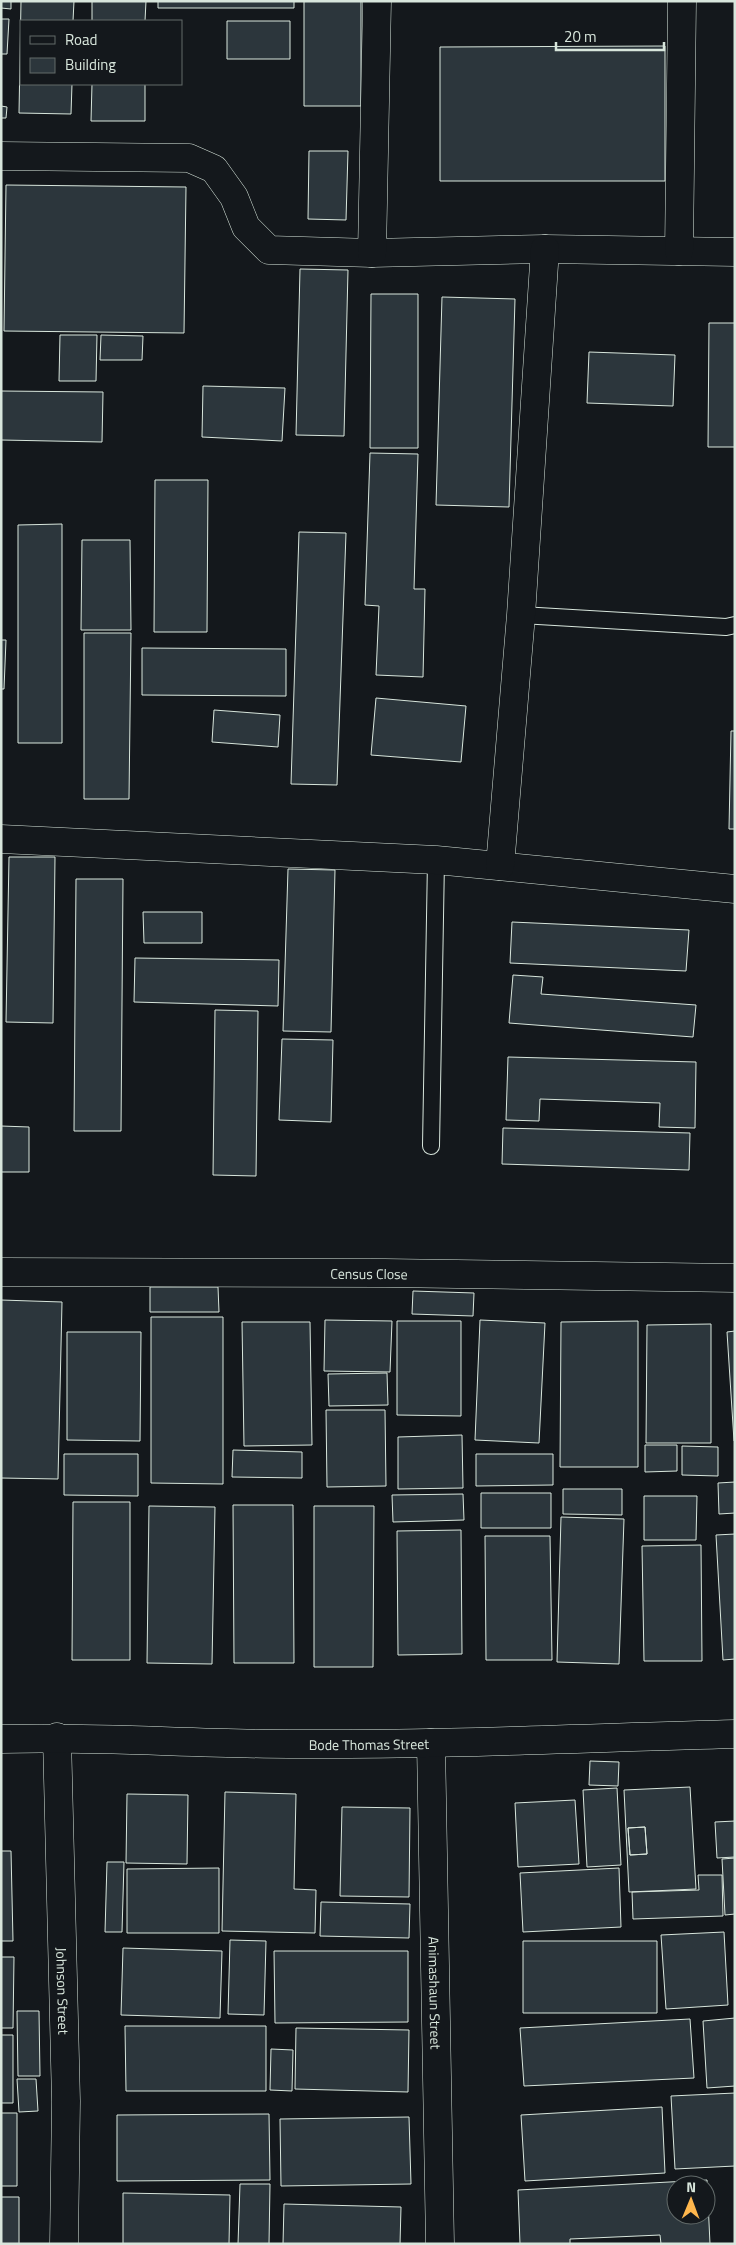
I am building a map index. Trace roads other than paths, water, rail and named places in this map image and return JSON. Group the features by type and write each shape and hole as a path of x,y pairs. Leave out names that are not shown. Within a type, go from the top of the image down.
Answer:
{"street":[{"path":"372,253 377,1"},
{"path":"678,251 682,1"},
{"path":"1,156 189,158 214,168 234,197 246,227 269,250 372,253 545,249 735,252"},
{"path":"500,866 521,615 545,249"},
{"path":"1,839 436,860 735,889"},
{"name":"Census Close","path":"1,1272 385,1273 735,1278"},
{"name":"Bode Thomas Street","path":"1,1739 57,1737 288,1744 432,1743 735,1734"},
{"name":"Johnson Street","path":"57,1737 66,2091 64,2244"},
{"name":"Animashaun Street","path":"432,1743 440,2244"}],"lane":[{"path":"521,615 726,627 735,625"},
{"path":"431,1146 436,860"}]}
